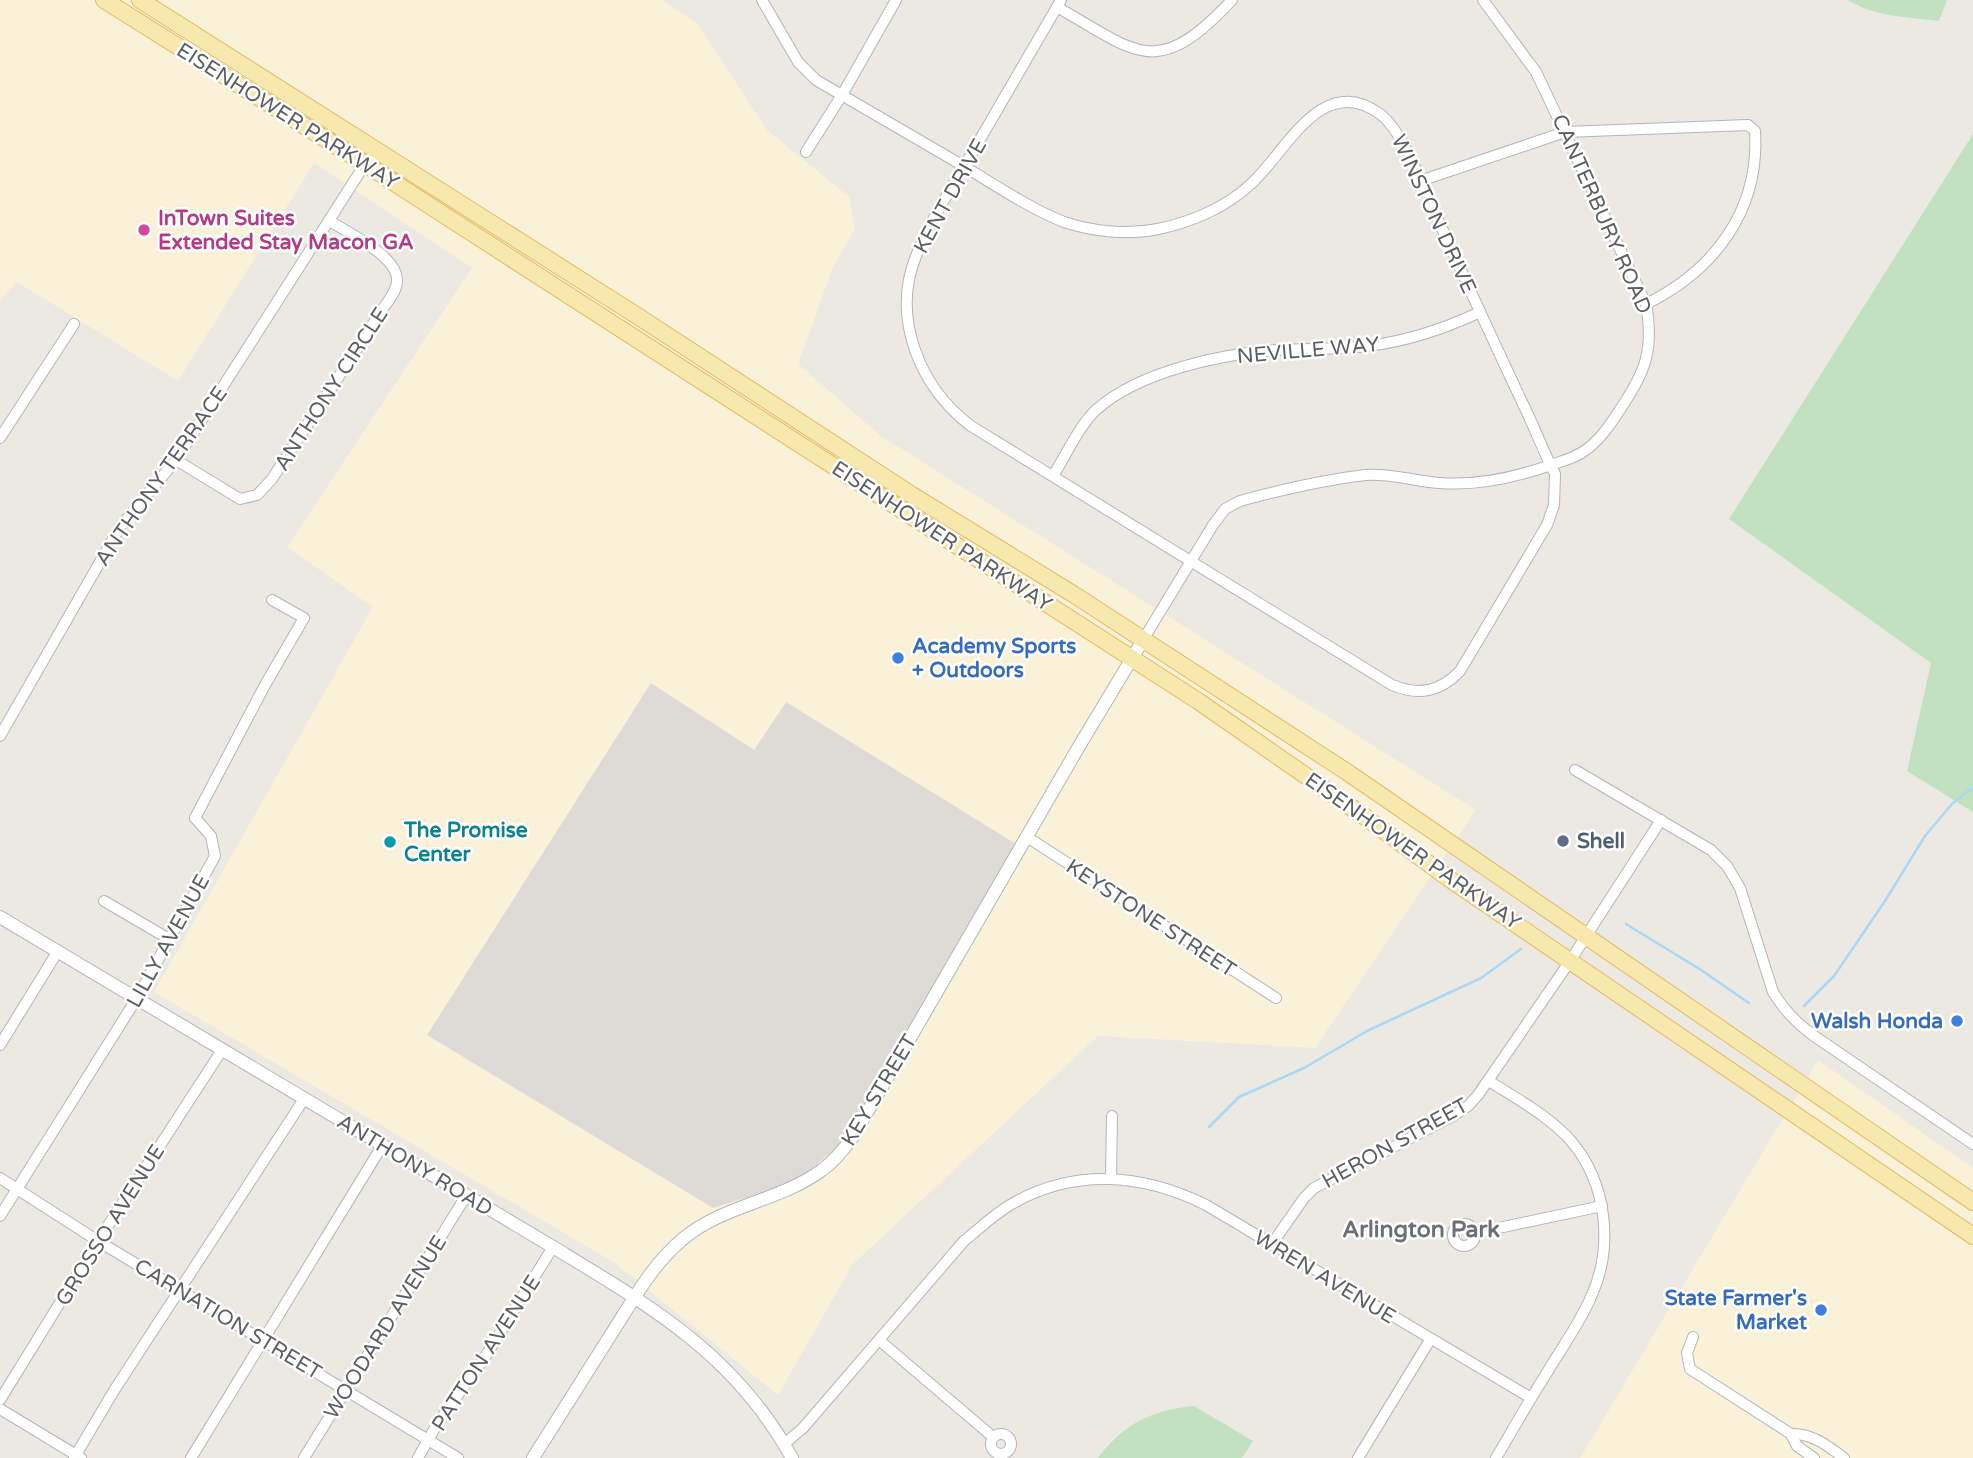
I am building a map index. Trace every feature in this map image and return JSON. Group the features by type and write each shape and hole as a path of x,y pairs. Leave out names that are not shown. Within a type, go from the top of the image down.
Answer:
{"main road":[{"name":"EISENHOWER PARKWAY","path":"104,0 365,164 821,460 1132,657 1231,723 1451,880 1973,1236"},
{"name":"EISENHOWER PARKWAY","path":"140,0 1347,772 1973,1202"}],"street":[{"name":"WINSTON DRIVE","path":"762,0 806,72 965,167 1063,221 1111,231 1156,229 1209,212 1252,184 1303,123 1319,110 1344,102 1364,106 1379,113 1391,125 1420,181 1555,474 1554,505 1547,525 1460,671 1449,682 1434,690 1420,692 1406,691 1392,685 1191,562"},
{"path":"806,152 896,0"},
{"path":"1059,4 1121,44 1148,53 1166,51 1181,43 1232,0"},
{"name":"CANTERBURY ROAD","path":"1143,640 1225,509 1240,501 1366,475 1388,475 1440,483 1510,478 1570,459 1587,449 1635,387 1649,349 1651,329 1646,304 1536,72 1483,0"},
{"name":"KENT DRIVE","path":"1059,4 928,229 915,257 908,294 908,328 920,365 933,389 957,415 1191,562"},
{"path":"1420,181 1565,132 1748,124 1755,131 1752,176 1735,224 1701,268 1646,304"},
{"name":"ANTHONY TERRACE","path":"0,736 120,527 176,460 365,164 377,151"},
{"name":"ANTHONY CIRCLE","path":"176,460 240,499 257,495 272,480 396,289 398,278 392,262 330,221"},
{"name":"NEVILLE WAY","path":"1053,476 1097,409 1132,387 1172,371 1230,356 1277,350 1345,349 1392,342 1433,333 1480,312"},
{"path":"0,438 74,324"},
{"name":"LILLY AVENUE","path":"0,1216 137,998 215,856 211,836 195,818 265,685 304,618 272,600"},
{"name":"KEY STREET","path":"533,1458 635,1297 666,1255 684,1238 708,1222 809,1179 824,1169 845,1148 884,1086 1143,640"},
{"path":"1576,770 1711,850 1736,879 1773,992 1795,1022 1973,1144"},
{"name":"HERON STREET","path":"1272,1244 1314,1188 1468,1106 1489,1081 1570,961 1661,820"},
{"name":"KEYSTONE STREET","path":"1027,837 1276,998"},
{"path":"104,901 169,939"},
{"name":"ANTHONY ROAD","path":"0,916 553,1247 679,1327 706,1350 754,1402 792,1458"},
{"path":"0,1045 58,951"},
{"name":"GROSSO AVENUE","path":"0,1400 98,1241 222,1051"},
{"path":"1489,1081 1555,1125 1569,1139 1587,1165 1602,1206 1605,1234 1596,1284 1578,1321 1496,1458"},
{"path":"0,1409 77,1457 115,1389 304,1099"},
{"path":"1111,1178 1112,1116"},
{"path":"191,1458 382,1146"},
{"name":"CARNATION STREET","path":"0,1178 98,1241 457,1458"},
{"name":"WREN AVENUE","path":"784,1444 803,1428 964,1241 991,1218 1041,1191 1066,1183 1111,1178 1156,1184 1186,1195 1531,1398"},
{"name":"WOODARD AVENUE","path":"304,1458 466,1196"},
{"path":"1475,1233 1602,1206"},
{"name":"PATTON AVENUE","path":"418,1458 437,1424 485,1357 553,1247"},
{"path":"1693,1337 1687,1353 1690,1369 1791,1434 1797,1446 1814,1458"},
{"path":"880,1340 993,1437"},
{"path":"1358,1458 1430,1340"},
{"path":"1791,1434 1803,1433 1844,1458"}],"shaded area":[{"path":"0,0 662,0 698,24 766,129 849,197 855,228 833,267 798,364 881,436 1476,810 1315,1048 1098,1036 852,1265 778,1395 615,1263 154,992 373,607 287,547 472,268 314,163 178,381 17,282 0,300"},
{"path":"651,683 754,750 786,702 1016,844 869,1100 834,1150 796,1182 713,1208 427,1035"},
{"path":"1818,1060 1973,1168 1973,1458 1580,1458"}],"green space":[{"path":"1848,0 1947,0 1939,21 1880,13"},
{"path":"1973,134 1973,812 1907,771 1931,663 1729,519"},
{"path":"1194,1406 1253,1441 1242,1458 1098,1458 1118,1436 1140,1421 1165,1411"}],"waterway":[{"path":"1804,1006 1834,976 1925,836 1952,804 1973,787"},
{"path":"1626,924 1749,1003"},
{"path":"1209,1127 1239,1097 1304,1068 1367,1031 1481,978 1521,949"}],"place":[{"name":"InTown Suites Extended Stay Macon GA","path":"144,230"},
{"name":"Academy Sports + Outdoors","path":"898,658"},
{"name":"Shell","path":"1563,841"},
{"name":"The Promise Center","path":"390,842"},
{"name":"Walsh Honda","path":"1957,1021"},
{"name":"State Farmer's Market","path":"1821,1310"}],"district":[{"name":"Arlington Park","path":"1421,1229"}]}
